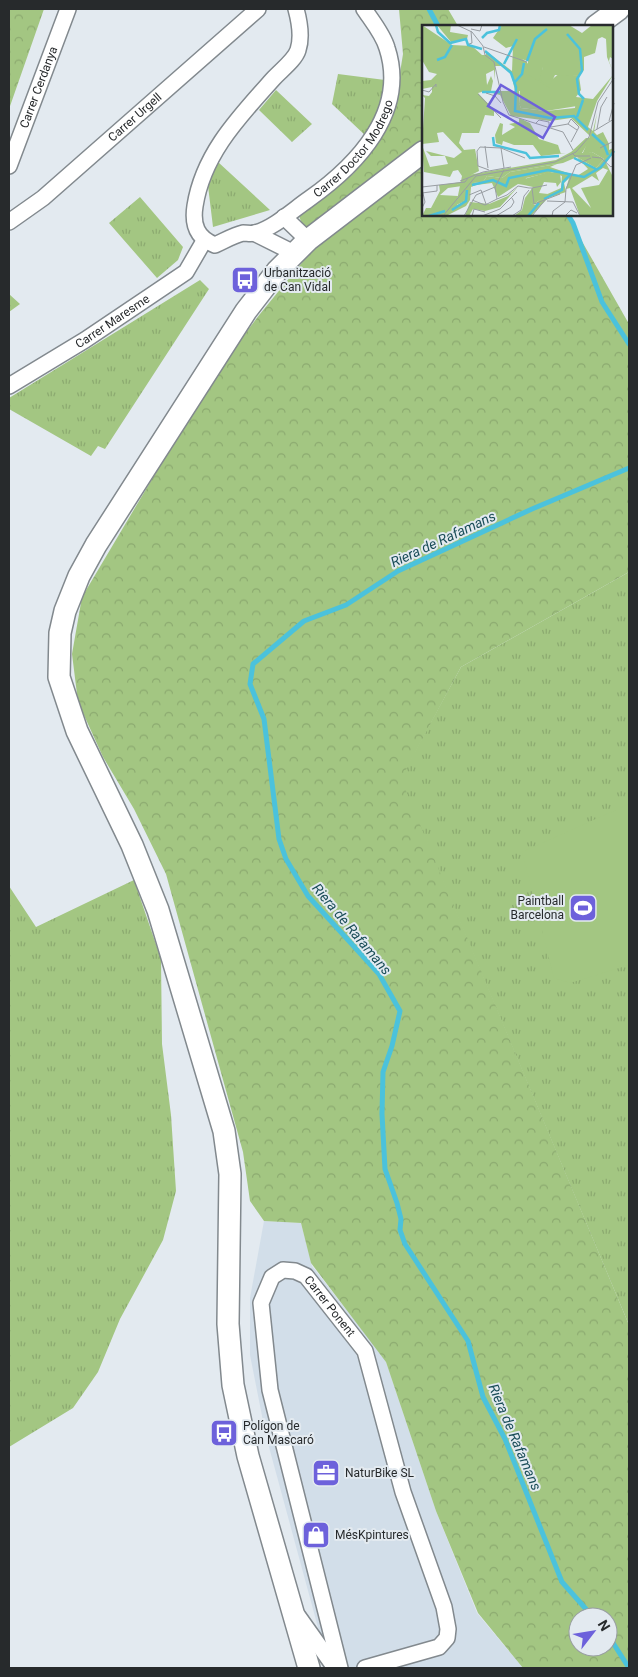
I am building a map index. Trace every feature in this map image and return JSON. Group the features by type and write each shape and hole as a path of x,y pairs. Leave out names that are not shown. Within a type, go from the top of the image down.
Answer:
{"main road":[{"path":"597,25 619,9"},
{"path":"309,1668 248,1456 233,1385 228,1324 230,1174 224,1132 158,910 132,845 77,731 64,695 59,676 58,660 64,611 79,576 96,545 246,311 301,247 422,153"}],"street":[{"name":"Carrer Cerdanya","path":"9,166 68,9"},
{"name":"Carrer Urgell","path":"9,222 43,198 258,9"},
{"path":"204,241 195,227 194,218 198,184 209,160 237,119 298,51 300,22 296,9"},
{"name":"Carrer Doctor Modrego","path":"204,241 215,245 244,233 254,233 284,217 336,180 362,153 382,122 387,109 392,72 387,47 364,9"},
{"path":"284,217 301,247"},
{"path":"254,233 301,247"},
{"name":"Carrer Maresme","path":"9,386 85,340 186,272 204,241"},
{"name":"Carrer Ponent","path":"340,1668 270,1390 261,1302 272,1277 283,1270 295,1271 306,1276 365,1351 403,1492 444,1606 448,1630 447,1638 439,1647 364,1668"},
{"path":"291,1606 335,1668"}],"shaded area":[{"path":"264,1221 301,1223 312,1266 385,1359 436,1511 477,1613 523,1668 329,1668 266,1436 250,1355 250,1298"}],"green space":[{"path":"9,9 44,9 9,109"},
{"path":"399,9 448,9 457,25 422,25 422,216 568,216 629,324 629,572 461,667 401,779 629,1325 629,1668 523,1668 478,1613 436,1511 386,1362 311,1263 301,1223 264,1221 250,1201 243,1152 166,874 134,809 103,757 78,702 72,654 82,597 215,373 309,254 308,240 299,216 353,174 377,145 394,110 403,54"},
{"path":"338,74 385,80 376,121 367,137 332,104"},
{"path":"276,90 312,124 292,142 259,110"},
{"path":"218,162 270,210 213,227 208,186"},
{"path":"140,197 183,247 178,260 157,278 109,223"},
{"path":"200,280 209,289 105,449 98,446 91,456 9,409 9,398"},
{"path":"9,294 20,304 9,312"},
{"path":"629,572 629,1325 400,779 461,667"},
{"name":"Paintball Barcelona","path":"629,804 629,965 570,983 554,978 522,852"},
{"path":"134,880 161,959 162,1044 171,1115 176,1191 163,1240 120,1319 98,1372 73,1408 9,1447 9,886 36,927"}],"waterway":[{"path":"429,9 437,25"},
{"path":"569,216 573,223 602,302 629,344"},
{"name":"Riera de Rafamans","path":"584,1607 562,1582 505,1439 483,1397 468,1341 405,1244 400,1230 401,1219 397,1203 385,1169 382,1114 383,1072 392,1046 400,1011 379,974 308,896 286,859 279,839 264,719 250,684 253,664 304,621 346,605 398,571 532,509 629,468"},
{"name":"Riera de Rafamans","path":"618,1651 629,1668"}],"place":[{"name":"Urbanització de Can Vidal","path":"245,280"},
{"name":"Paintball Barcelona","path":"583,908"},
{"name":"Polígon de Can Mascaró","path":"224,1433"},
{"name":"NaturBike SL","path":"326,1473"},
{"name":"MésKpintures","path":"316,1535"}]}
